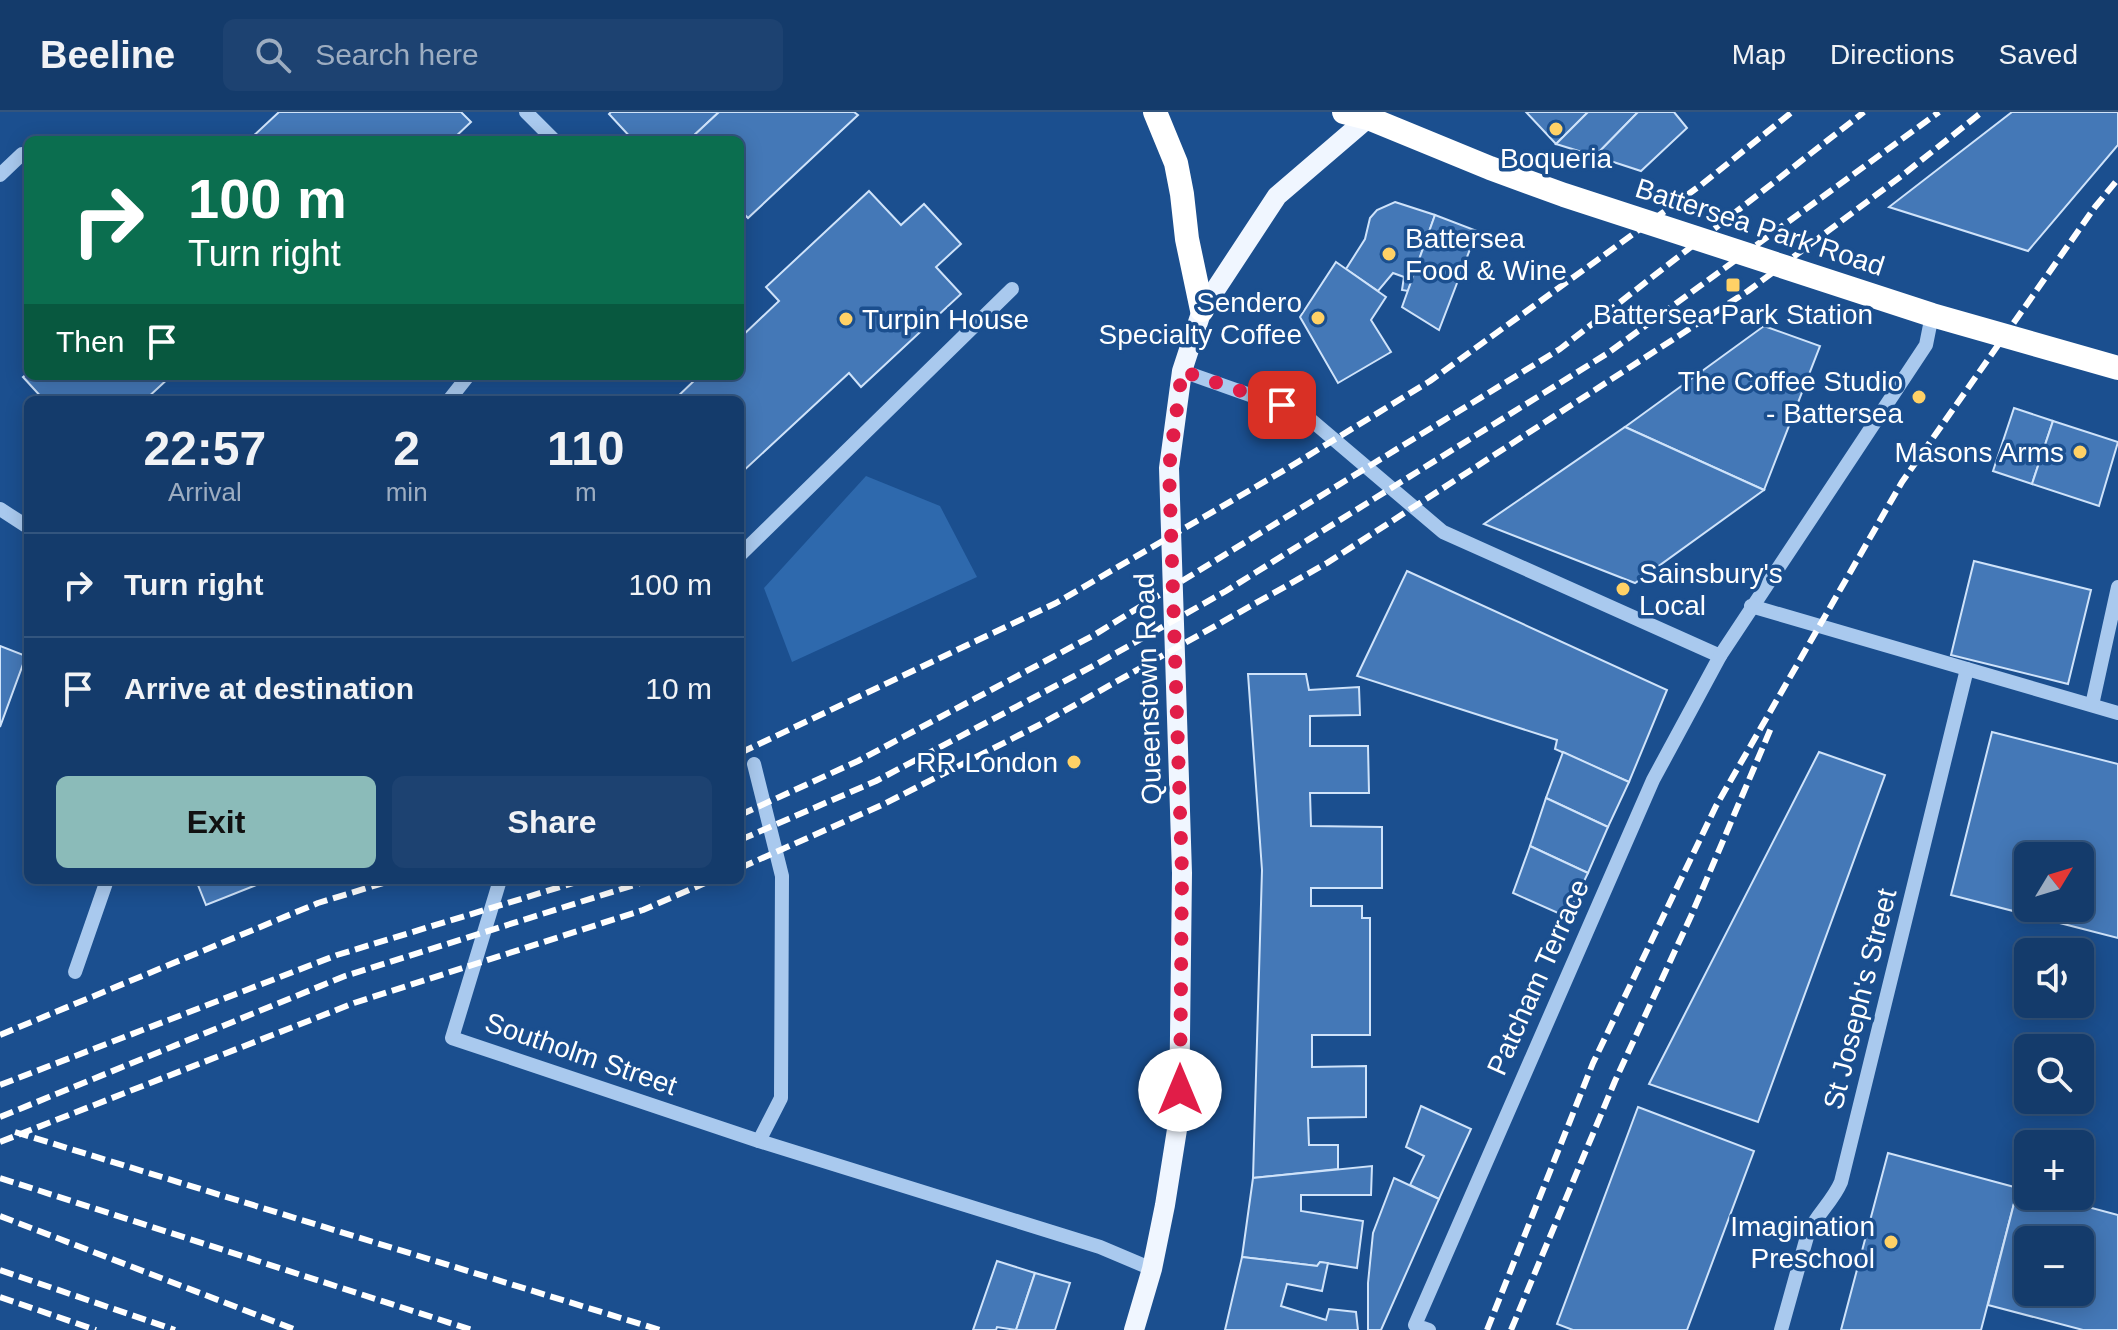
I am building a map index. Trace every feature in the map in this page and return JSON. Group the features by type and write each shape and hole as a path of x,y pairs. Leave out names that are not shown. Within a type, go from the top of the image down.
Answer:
{"highway":[{"path":"1155,112 1176,163 1187,239 1202,310"},
{"name":"Battersea Park Road","path":"1344,112 1372,115 1490,168 1564,195 1932,315 2118,368"}],"main road":[{"name":"Queenstown Road","path":"1134,1330 1152,1269 1179,1117 1182,873 1169,468 1182,371 1202,310 1277,196 1372,115"}],"street":[{"path":"526,112 550,136"},
{"path":"0,175 22,154"},
{"path":"744,551 1012,289"},
{"name":"Patcham Terrace","path":"1422,1328 1653,780 1720,656 1751,606 1926,345 1932,315"},
{"path":"1182,371 1304,414 1443,532 1720,656"},
{"path":"452,396 465,380"},
{"path":"0,509 24,524"},
{"path":"2092,705 2118,587"},
{"path":"1751,606 2118,713"},
{"name":"St Joseph's Street","path":"1781,1330 1808,1233 1834,1198 1858,1117 1967,669"},
{"path":"754,764 782,876 781,1098 759,1141"},
{"path":"75,972 106,884"},
{"name":"Southolm Street","path":"499,884 452,1038 759,1141 1100,1247 1152,1269"}],"shaded area":[{"path":"866,476 940,506 977,577 792,662 764,588"}],"building":[{"path":"279,112 461,112 471,122 456,136 253,136"},
{"path":"719,112 693,136 629,136 609,114"},
{"path":"719,112 854,112 858,115 748,218 744,214 744,136 693,136"},
{"name":"Boqueria","path":"1526,112 1588,112 1556,144"},
{"path":"1588,112 1638,112 1595,156 1556,144"},
{"path":"1638,112 1674,112 1687,128 1641,171 1595,156"},
{"path":"2012,112 2118,112 2118,145 2028,251 1889,207"},
{"name":"Turpin House","path":"869,191 901,225 924,204 961,244 936,267 961,294 861,387 849,373 744,470 744,396 678,396 695,380 744,380 744,334 779,301 766,287"},
{"name":"Battersea Food & Wine","path":"1395,202 1435,215 1408,291 1402,290 1404,277 1393,273 1378,291 1346,269 1365,239 1370,218 1377,210"},
{"path":"1435,215 1477,231 1439,330 1402,307"},
{"path":"1336,262 1386,297 1371,320 1391,352 1338,383 1300,317"},
{"path":"1764,326 1820,346 1764,490 1625,427"},
{"path":"26,380 167,380 149,396 40,396"},
{"path":"2014,408 2053,421 2032,484 1993,471"},
{"path":"2053,421 2118,442 2099,506 2032,484"},
{"path":"1625,427 1764,490 1635,583 1484,524"},
{"path":"1974,561 2091,590 2068,684 1951,655"},
{"path":"1407,571 1667,690 1629,782 1555,749 1557,740 1357,676"},
{"path":"0,646 24,655 24,661 0,727"},
{"path":"1248,674 1306,674 1309,690 1359,687 1360,715 1310,716 1310,746 1368,746 1369,793 1310,793 1311,826 1382,827 1382,888 1311,888 1311,906 1362,906 1362,918 1370,918 1370,1035 1312,1035 1312,1067 1366,1066 1366,1117 1308,1118 1309,1145 1338,1145 1338,1169 1253,1178 1262,870"},
{"path":"1992,732 2118,764 2118,938 2056,922 2094,922 2094,842 2014,842 2014,911 1951,895"},
{"path":"1563,752 1629,782 1608,827 1546,798"},
{"path":"1819,752 1885,775 1758,1122 1649,1084"},
{"path":"1546,798 1608,827 1588,873 1530,846"},
{"path":"1530,846 1588,873 1567,917 1513,893"},
{"path":"198,884 259,884 206,905"},
{"path":"1421,1106 1471,1129 1439,1199 1410,1185 1424,1156 1406,1147"},
{"path":"1638,1107 1754,1151 1687,1330 1573,1330 1557,1324"},
{"path":"1888,1153 2014,1187 2014,1203 1981,1330 1841,1330"},
{"path":"1372,1166 1371,1195 1301,1195 1301,1211 1363,1221 1357,1268 1320,1262 1317,1266 1242,1257 1253,1178"},
{"path":"1394,1178 1439,1199 1381,1330 1368,1330 1368,1283 1373,1233"},
{"path":"2014,1204 2014,1210 2094,1209 2118,1215 2118,1330 2083,1330 1988,1305"},
{"path":"1242,1257 1317,1266 1320,1262 1328,1263 1322,1291 1287,1284 1281,1306 1326,1320 1329,1309 1356,1312 1358,1330 1225,1330"},
{"path":"997,1261 1035,1273 1016,1330 997,1327 996,1330 973,1330"},
{"path":"1035,1273 1070,1283 1055,1330 1016,1330"}],"railway":[{"path":"744,751 1056,603 1288,468 1430,381 1701,185 1792,112"},
{"path":"744,813 858,761 1094,635 1560,349 1864,112"},
{"path":"744,838 876,781 1095,665 1226,591 1608,353 1939,112"},
{"path":"744,866 884,804 1041,724 1327,563 1748,291 1982,112"},
{"path":"1487,1330 1593,1063 1716,806 1902,482 2095,207 2118,179"},
{"path":"1511,1330 1615,1081 1691,916 1771,728"},
{"path":"0,1035 318,903 380,884"},
{"path":"0,1085 337,955 570,884"},
{"path":"0,1117 345,976 637,884"},
{"path":"0,1142 354,1003 643,910 703,884"},
{"path":"15,1132 660,1330"},
{"path":"0,1178 472,1330"},
{"path":"0,1216 296,1330"},
{"path":"0,1270 175,1330"},
{"path":"0,1297 96,1330"}],"place":[{"name":"Boqueria","path":"1556,129"},
{"name":"Battersea Food & Wine","path":"1389,254"},
{"name":"Battersea Park Station","path":"1733,285"},
{"name":"Sendero Specialty Coffee","path":"1318,318"},
{"name":"Turpin House","path":"846,319"},
{"name":"The Coffee Studio - Battersea","path":"1919,397"},
{"name":"Masons Arms","path":"2080,452"},
{"name":"Sainsbury's Local","path":"1623,589"},
{"name":"RR London","path":"1074,762"},
{"name":"Imagination Preschool","path":"1891,1242"}],"route":[{"path":"1180,1090 1182,873 1169,468 1182,371 1282,405"}]}
